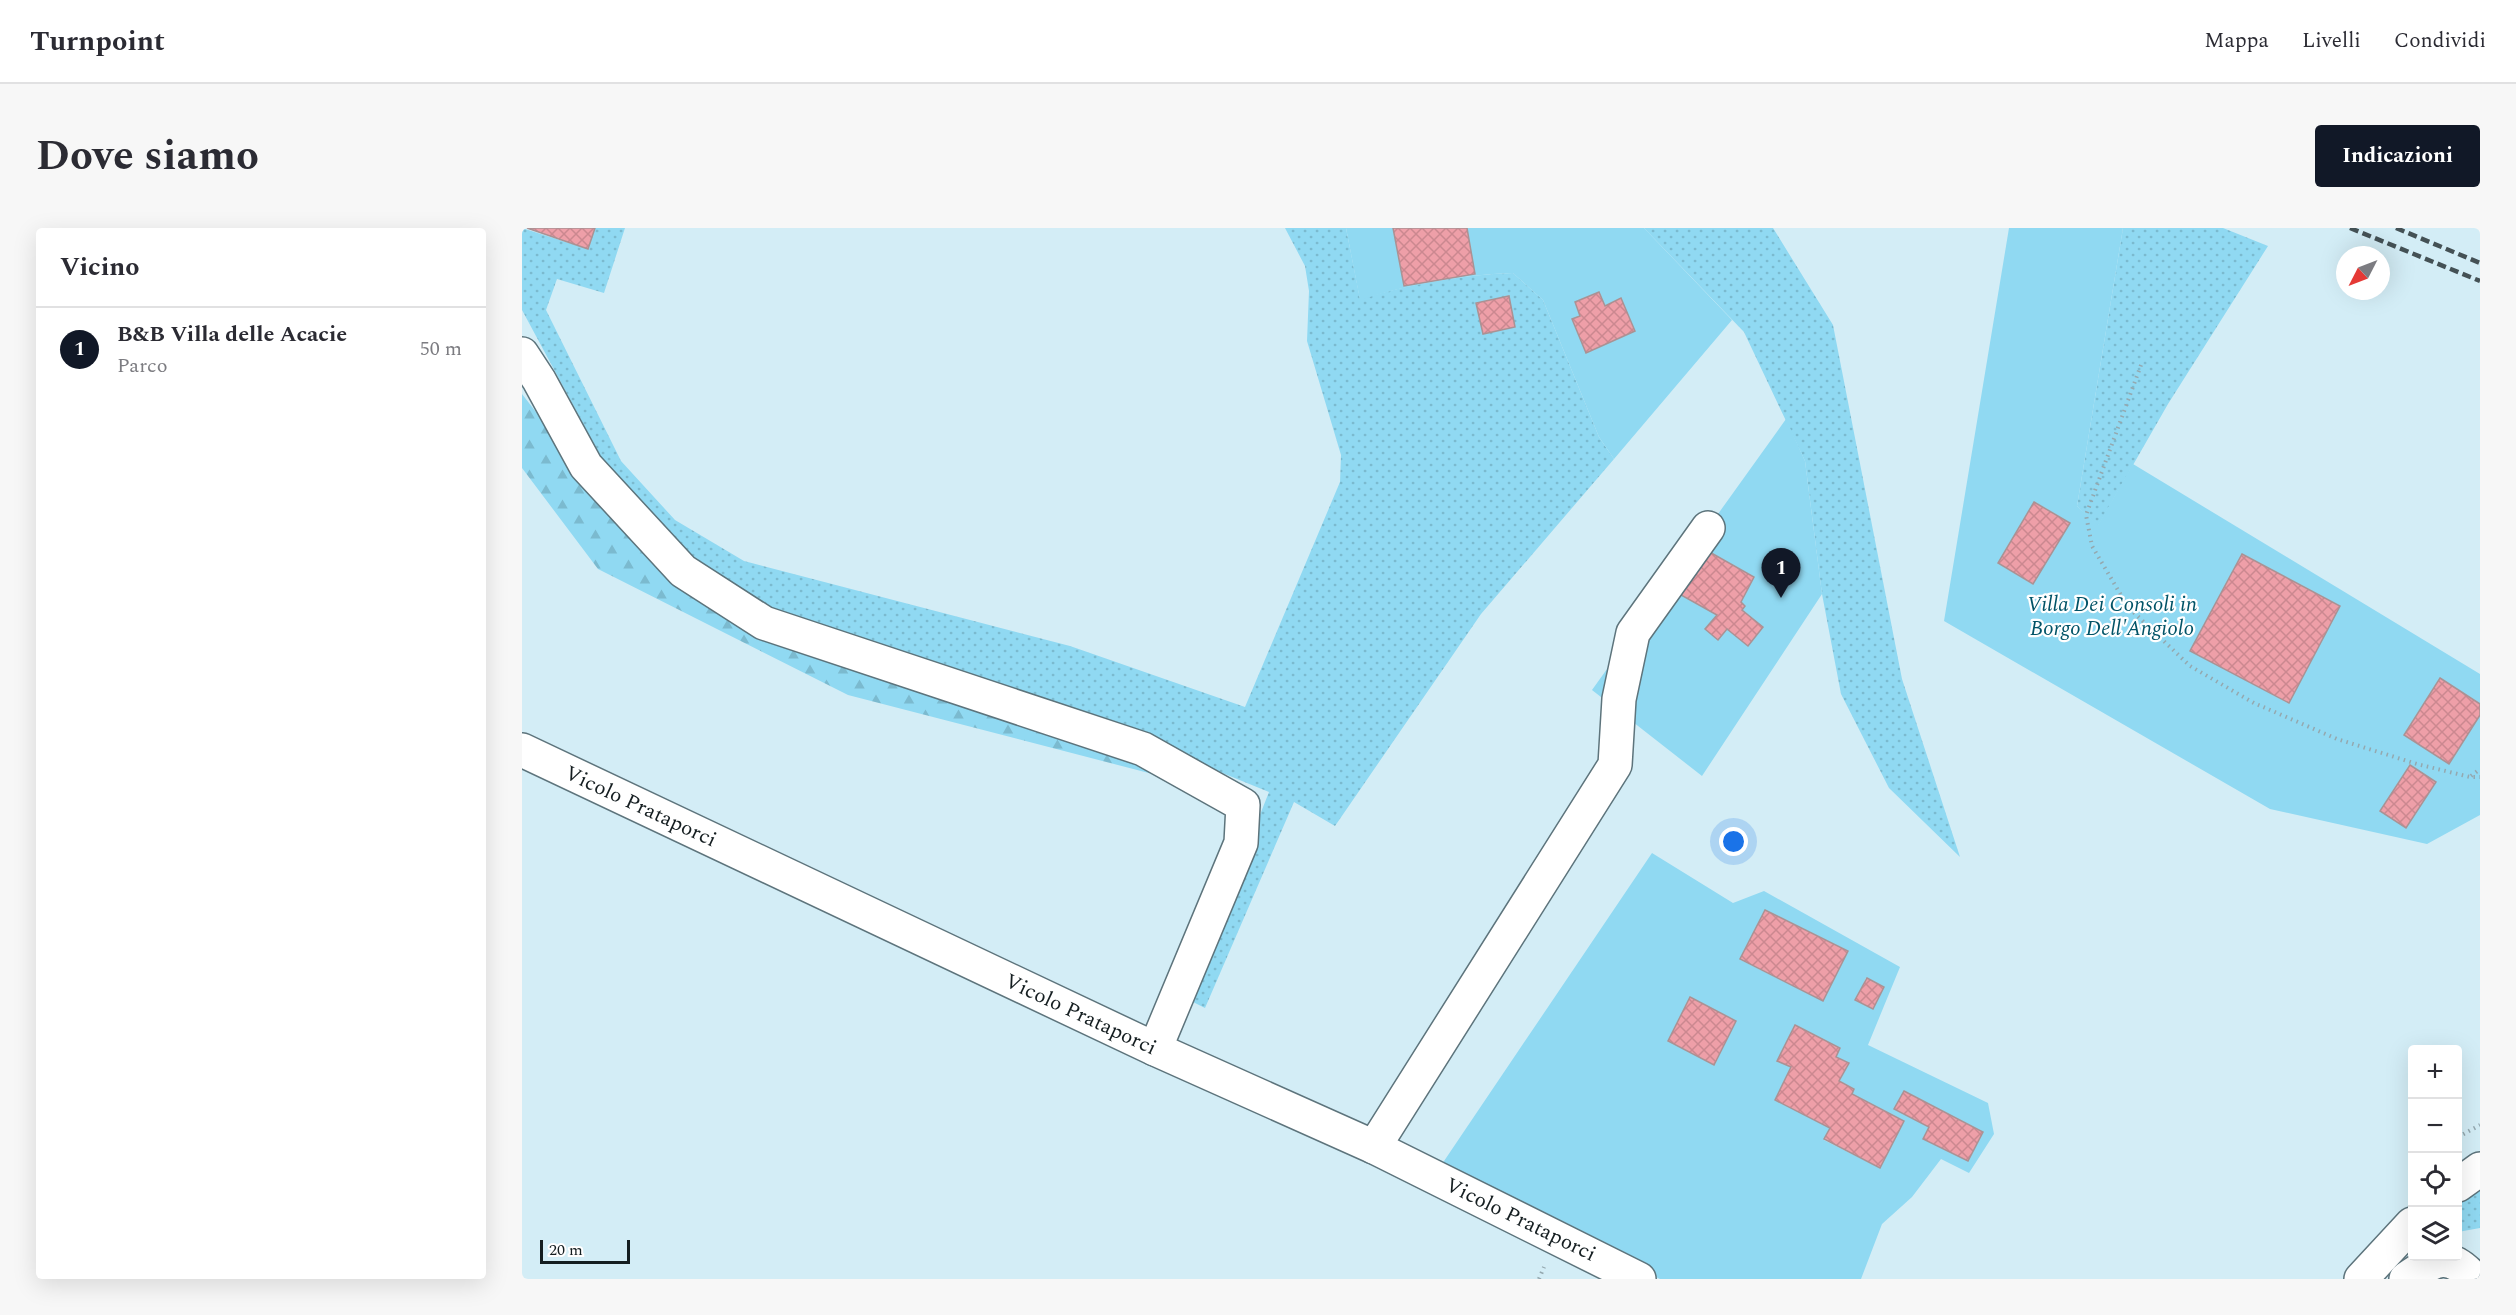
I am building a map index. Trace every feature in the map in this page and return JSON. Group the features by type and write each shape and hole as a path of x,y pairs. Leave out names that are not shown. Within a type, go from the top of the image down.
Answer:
{"street":[{"path":"522,354 539,380 586,466 683,571 764,623 1143,748 1243,805 1241,843 1155,1049"},
{"path":"1374,1147 1615,765 1619,699 1633,633 1708,528"},
{"name":"Vicolo Prataporci","path":"522,750 1155,1049 1374,1147 1639,1279"},
{"path":"2462,1182 2480,1169"},
{"path":"2361,1279 2408,1228"},
{"path":"2406,1279 2432,1262 2445,1259 2454,1261 2474,1279"}],"path":[{"path":"2141,365 2086,515 2092,546 2128,607 2190,666 2254,703 2337,739 2417,764 2470,777 2480,777"},
{"path":"2470,777 2480,769"},
{"path":"2462,1134 2480,1125"}],"green space":[{"path":"522,228 588,249 595,228 625,228 604,293 557,279 546,310 621,461 675,520 744,561 1070,646 1245,707 1340,482 1341,455 1307,341 1309,291 1305,266 1285,228 1346,228 1360,299 1435,281 1513,273 1543,300 1599,437 1614,459 1481,614 1335,826 1294,802 1205,1008 1187,999 1269,792 1053,704 745,600 674,545 614,481 522,310","holes":["1509,297 1515,327 1483,333 1476,303"]},
{"path":"1346,228 1644,228 1732,320 1614,459 1599,437 1543,300 1513,273 1435,281 1360,300","holes":["1621,299 1635,331 1587,352 1572,319"]},
{"path":"1644,228 1773,228 1833,325 1902,679 1960,857 1889,788 1841,694 1822,594 1805,461 1744,332"},
{"name":"Villa Dei Consoli in Borgo Dell'Angiolo","path":"2009,228 2123,228 2077,506 2098,525 2133,464 2480,674 2480,704 2440,678 2404,735 2449,764 2480,715 2480,815 2427,844 2270,809 1944,621","holes":["2035,502 2070,523 2032,584 1998,563","2242,554 2340,606 2288,703 2191,651"]},
{"path":"2123,228 2223,228 2268,246 2168,404 2098,526 2077,506"},
{"path":"522,394 651,560 1000,713 1195,785 848,695 598,569 522,468"},
{"path":"1786,419 1805,461 1822,594 1702,776 1592,690","holes":["1706,551 1754,577 1741,602 1745,606 1742,610 1748,646 1727,629 1718,640 1705,629 1717,615"]},
{"path":"1652,853 1733,903 1764,891 1900,967 1868,1045 1988,1103 1994,1134 1969,1173 1941,1159 1912,1197 1882,1224 1861,1279 1660,1279 1440,1167","holes":["1765,910 1848,951 1823,1001 1741,960","1866,978 1884,987 1873,1008 1856,1000","1690,997 1736,1021 1715,1064 1668,1041","1836,1057 1848,1063 1839,1081 1854,1089 1852,1094 1904,1121 1880,1168 1824,1140 1830,1128 1775,1100 1791,1067 1777,1060","1904,1091 1983,1132 1968,1161 1924,1139 1929,1127 1895,1109"]},
{"path":"2480,1186 2480,1228 2462,1231 2462,1199"}],"building":[{"path":"527,228 595,228 588,249"},
{"path":"1393,228 1467,228 1475,274 1404,286"},
{"path":"1599,292 1605,306 1621,298 1635,331 1586,353 1572,319 1580,316 1575,302"},
{"path":"1509,296 1515,327 1483,334 1476,303"},
{"path":"2034,502 2070,523 2033,584 1998,563"},
{"path":"1706,550 1754,577 1741,602 1745,606 1742,610 1763,627 1748,646 1727,629 1718,640 1705,629 1717,615 1681,595"},
{"name":"Villa Dei Consoli in Borgo Dell'Angiolo","path":"2242,554 2340,606 2289,703 2190,651"},
{"path":"2440,678 2480,704 2480,715 2449,764 2404,735"},
{"path":"2410,765 2436,782 2406,828 2380,811"},
{"path":"1765,910 1848,951 1823,1001 1740,959"},
{"path":"1867,978 1884,987 1873,1009 1855,1000"},
{"path":"1690,997 1736,1021 1714,1065 1668,1041"},
{"path":"1795,1025 1840,1048 1836,1057 1849,1063 1839,1081 1854,1089 1852,1094 1904,1121 1880,1168 1824,1139 1830,1128 1775,1100 1791,1067 1777,1061"},
{"path":"1904,1091 1983,1132 1968,1161 1923,1139 1929,1127 1894,1109"}],"railway":[{"path":"2350,228 2480,281"},
{"path":"2396,228 2480,263"}],"place":[{"name":"B&B Villa delle Acacie","path":"1781,598"}]}
